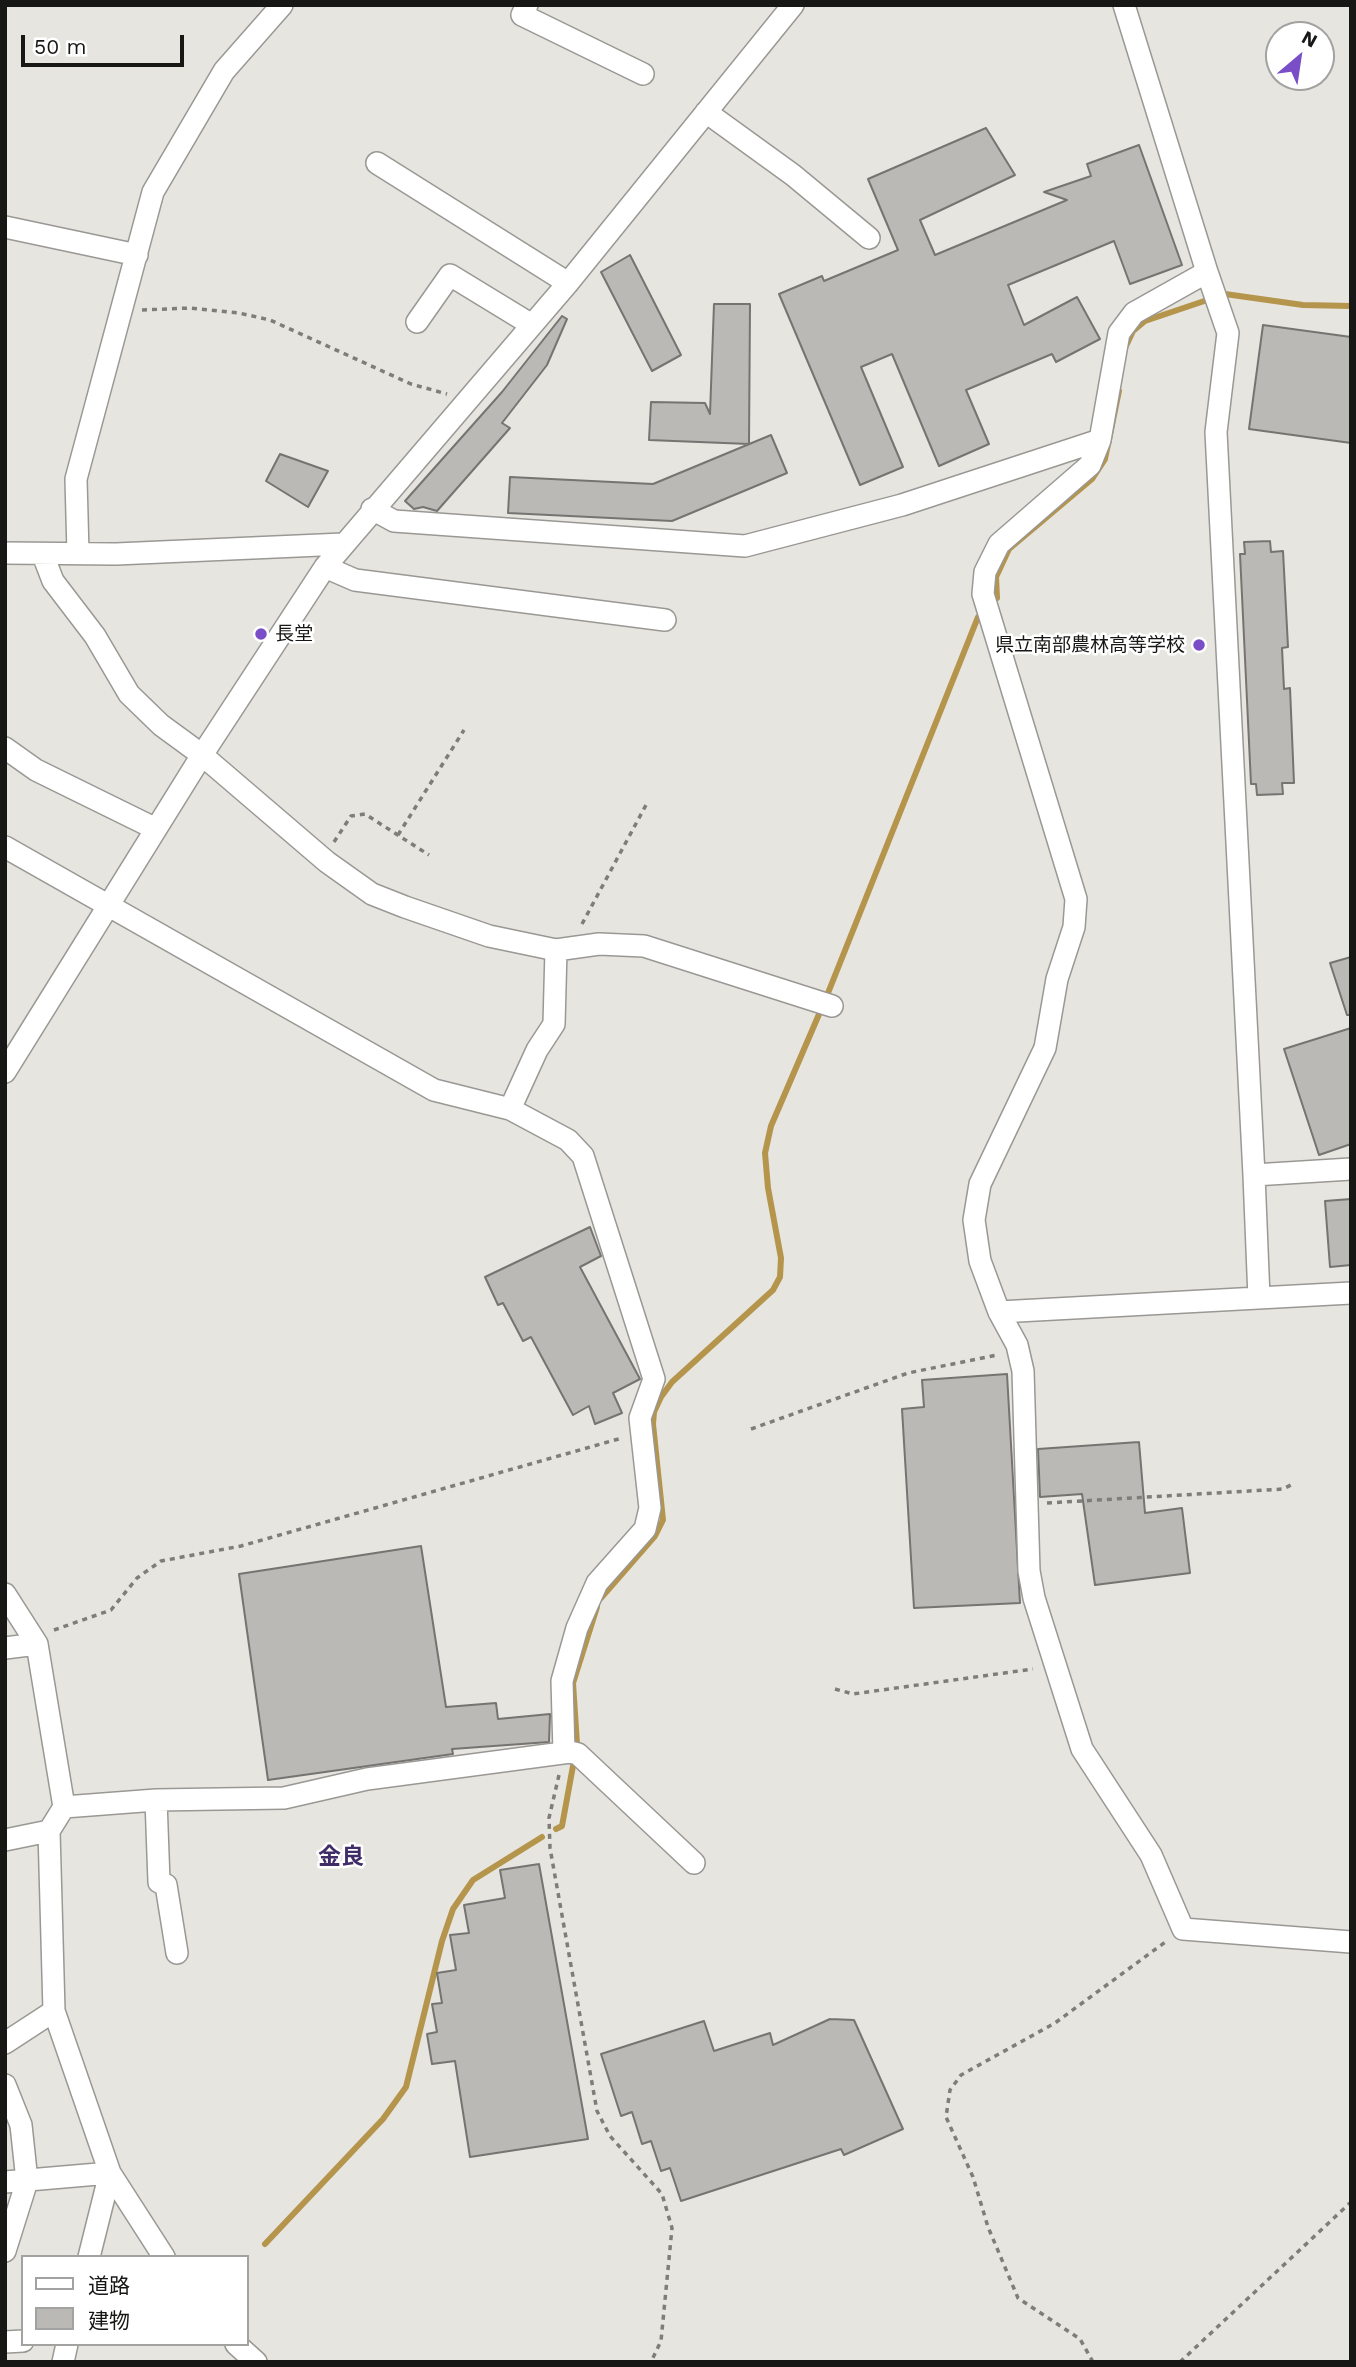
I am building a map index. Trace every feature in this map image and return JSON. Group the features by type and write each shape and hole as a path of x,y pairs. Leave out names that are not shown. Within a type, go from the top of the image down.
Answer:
{"street":[{"path":"78,554 76,480 153,192 224,72 282,5"},
{"path":"527,5 522,15 643,74"},
{"path":"5,1072 202,755 325,567 568,283 793,5"},
{"path":"1124,5 1228,333 1216,432 1259,1298"},
{"path":"706,112 793,175 869,238"},
{"path":"377,163 568,283"},
{"path":"5,227 137,255"},
{"path":"417,321 450,275 532,325"},
{"path":"1214,288 1134,313 1119,333 1100,440 1090,465 999,544 985,572 983,594 1076,899 1074,928 1056,979 1045,1048 980,1184 974,1220 980,1261 999,1312 1018,1350 1023,1371 1029,1571 1034,1598 1082,1749 1151,1855 1183,1929 1246,1936 1351,1942"},
{"path":"372,509 394,521 745,546 902,505 1100,440"},
{"path":"5,553 43,555 343,544"},
{"path":"43,555 53,581 95,636 129,694 161,725 202,755 323,859 372,894 489,936 561,950 599,944 644,946 832,1006"},
{"path":"325,567 355,580 665,620"},
{"path":"5,748 36,770 156,829"},
{"path":"5,847 434,1090 510,1109 568,1140 583,1156 654,1379 640,1418 650,1508 645,1529 597,1583 577,1628 562,1681 571,1753 694,1863"},
{"path":"510,1109 537,1050 554,1024 561,950"},
{"path":"1254,1175 1351,1169"},
{"path":"999,1312 1351,1293"},
{"path":"5,1594 35,1641 64,1807 49,1831 54,2011 110,2173 163,2255"},
{"path":"5,1648 35,1641"},
{"path":"64,1807 156,1800 284,1798 367,1779 571,1753"},
{"path":"156,1800 159,1882 166,1885 177,1953"},
{"path":"5,1840 49,1831"},
{"path":"5,2043 54,2011"},
{"path":"5,2085 21,2124 16,2181 5,2251"},
{"path":"16,2181 110,2173"},
{"path":"90,2255 110,2173"},
{"path":"238,2346 256,2362"}],"path":[{"path":"122,310 190,308 270,320 411,384 439,390 465,402"},
{"path":"398,835 464,730"},
{"path":"561,950 593,908 646,806"},
{"path":"323,859 351,816 365,814 429,855"},
{"path":"751,1429 908,1373 1018,1350"},
{"path":"35,1641 111,1610 137,1578 161,1560 241,1546 640,1433"},
{"path":"1027,1504 1283,1489 1293,1484"},
{"path":"835,1689 853,1694 1056,1666"},
{"path":"571,1753 549,1818 550,1848 597,2112 610,2136 662,2194 672,2228 661,2341 651,2362"},
{"path":"1093,2362 1080,2339 1018,2298 988,2227 973,2177 946,2117 950,2090 961,2075 1055,2023 1183,1929"},
{"path":"1181,2362 1351,2202"}],"building":[{"path":"986,128 1015,175 920,220 935,255 1067,200 1044,192 1091,176 1087,164 1139,145 1182,265 1130,284 1114,241 1008,285 1024,325 1077,297 1100,339 1056,362 1052,354 966,390 989,444 939,466 892,354 861,367 903,467 860,485 779,294 822,276 824,281 898,250 868,179"},
{"path":"630,255 681,355 652,371 601,272"},
{"path":"714,304 750,304 749,444 649,440 651,402 705,403 710,414"},
{"path":"562,316 567,319 547,365 502,423 510,428 437,511 423,507 414,509 405,501 502,392"},
{"path":"1263,325 1351,337 1351,443 1249,429"},
{"path":"771,435 787,473 672,521 508,513 510,477 653,484"},
{"path":"280,454 328,471 308,507 266,481"},
{"path":"1270,541 1271,552 1283,551 1288,647 1282,648 1284,689 1290,688 1294,783 1282,783 1283,794 1257,795 1256,784 1251,784 1240,554 1245,554 1244,542"},
{"path":"1351,957 1351,1015 1347,1015 1330,963"},
{"path":"1351,1028 1351,1144 1319,1155 1284,1049"},
{"path":"1351,1199 1351,1265 1330,1267 1325,1201"},
{"path":"590,1227 601,1256 580,1267 640,1379 613,1393 622,1413 595,1424 589,1406 573,1415 531,1337 523,1341 503,1303 498,1305 485,1277"},
{"path":"1007,1374 1020,1603 914,1608 902,1409 924,1407 922,1380"},
{"path":"1139,1442 1145,1513 1182,1508 1190,1573 1095,1585 1082,1494 1040,1497 1038,1449"},
{"path":"421,1546 446,1707 496,1703 498,1719 550,1714 549,1742 452,1749 453,1754 268,1780 239,1574"},
{"path":"539,1864 588,2139 470,2157 455,2061 432,2064 427,2034 437,2032 432,2004 442,2003 437,1973 456,1970 450,1935 469,1933 464,1905 505,1898 500,1870"},
{"path":"830,2019 854,2020 903,2129 844,2155 841,2149 681,2201 670,2168 661,2171 651,2141 642,2144 632,2112 621,2116 601,2054 704,2021 714,2051 770,2033 773,2045"}],"waterway":[{"path":"1126,346 1133,331 1145,321 1225,294 1303,305 1351,306"},
{"path":"997,598 996,577 1009,549 1092,479 1105,459 1119,391"},
{"path":"601,1598 655,1536 663,1520 653,1424 654,1412 661,1397 672,1382 773,1290 780,1277 781,1258 768,1188 765,1153 771,1126 826,998 978,617"},
{"path":"556,1829 562,1826 577,1744 573,1683 597,1607"},
{"path":"265,2244 383,2119 406,2087 442,1941 453,1909 473,1880 542,1837"}],"place":[{"name":"長堂","path":"261,634"},
{"name":"県立南部農林高等学校","path":"1199,645"}],"district":[{"name":"金良","path":"341,1857"}]}
